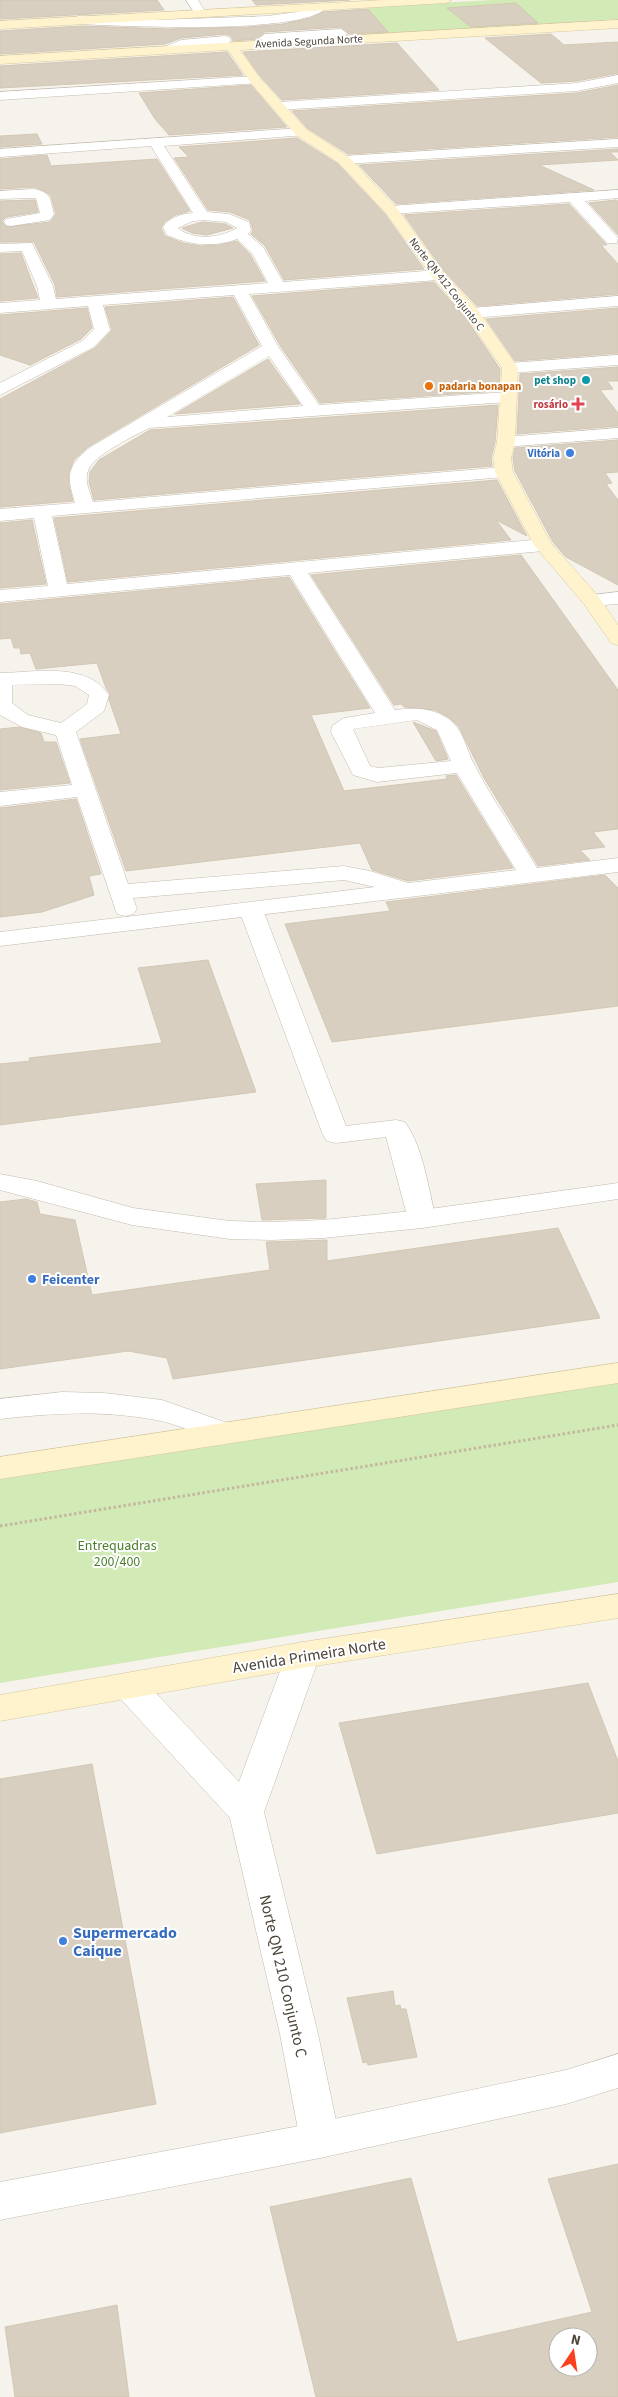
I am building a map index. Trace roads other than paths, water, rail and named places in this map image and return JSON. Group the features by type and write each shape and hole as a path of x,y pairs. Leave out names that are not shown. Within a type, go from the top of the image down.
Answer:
{"main road":[{"path":"0,25 446,0"},
{"name":"Avenida Segunda Norte","path":"0,60 231,46 346,36 618,24"},
{"name":"Norte QN 412 Conjunto C","path":"231,46 255,80 302,132 344,160 391,210 438,275 472,313 510,368"},
{"path":"510,368 510,383 506,396 506,442 502,458 504,472 543,545 591,600 618,639"},
{"path":"0,1468 618,1373"},
{"name":"Avenida Primeira Norte","path":"0,1708 303,1655 618,1606"}],"street":[{"path":"192,0 200,13"},
{"path":"78,20 174,24 272,20 300,17 320,8"},
{"path":"300,17 346,36"},
{"path":"272,20 283,37"},
{"path":"162,50 180,44 283,37 346,36"},
{"path":"279,106 568,88 618,79"},
{"path":"0,96 255,80"},
{"path":"0,153 38,150 94,159 159,149 302,132"},
{"path":"344,160 618,143"},
{"path":"159,149 202,216"},
{"path":"0,195 34,193 42,196 47,214 45,217 5,221"},
{"path":"391,210 618,194"},
{"path":"574,197 616,241"},
{"path":"202,216 216,216 239,221 244,226 244,230 238,234 218,239 194,239 172,232 170,227 176,222 202,216"},
{"path":"5,221 19,226 45,286 49,305"},
{"path":"238,234 247,238 255,246 278,287"},
{"path":"0,248 27,246"},
{"path":"0,308 438,275"},
{"path":"148,282 173,285 199,294"},
{"path":"45,286 65,285"},
{"path":"239,290 271,348 314,410"},
{"path":"0,390 88,344 102,330 94,301"},
{"path":"472,313 618,301"},
{"path":"86,507 76,475 80,464 95,452 271,348"},
{"path":"510,368 618,360"},
{"path":"10,369 48,365"},
{"path":"145,423 506,396"},
{"path":"506,442 618,433"},
{"path":"0,515 504,472"},
{"path":"42,511 59,591"},
{"path":"0,596 543,545"},
{"path":"296,569 388,716"},
{"path":"591,600 618,598"},
{"path":"1,677 75,679 93,686 99,695 97,707 65,730 32,723 7,711 2,701 1,677"},
{"path":"464,766 377,776 361,770 342,732 343,726 351,722 388,716 417,714 428,716 446,726 464,766 530,875"},
{"path":"65,730 130,925"},
{"path":"0,799 84,790"},
{"path":"0,939 130,925 618,864"},
{"path":"120,892 344,873 408,889"},
{"path":"251,910 336,1135 396,1128 406,1154 422,1218"},
{"path":"0,1182 26,1187 132,1216 230,1230 272,1232 323,1229 422,1218 618,1192"},
{"path":"0,1409 62,1402 104,1403 162,1410 225,1433"},
{"path":"246,1812 303,1655"},
{"name":"Norte QN 210 Conjunto C","path":"129,1686 246,1812 298,2034 320,2140"},
{"path":"0,2201 320,2140 566,2087 618,2070"}],"place":[{"name":"pet shop","path":"586,380"},
{"name":"padaria bonapan","path":"429,386"},
{"name":"rosário","path":"578,404"},
{"name":"Vitória","path":"570,453"},
{"name":"Feicenter","path":"32,1279"},
{"name":"Supermercado Caique","path":"63,1941"}],"park label":[{"name":"Entrequadras 200/400","path":"117,1554"}]}
